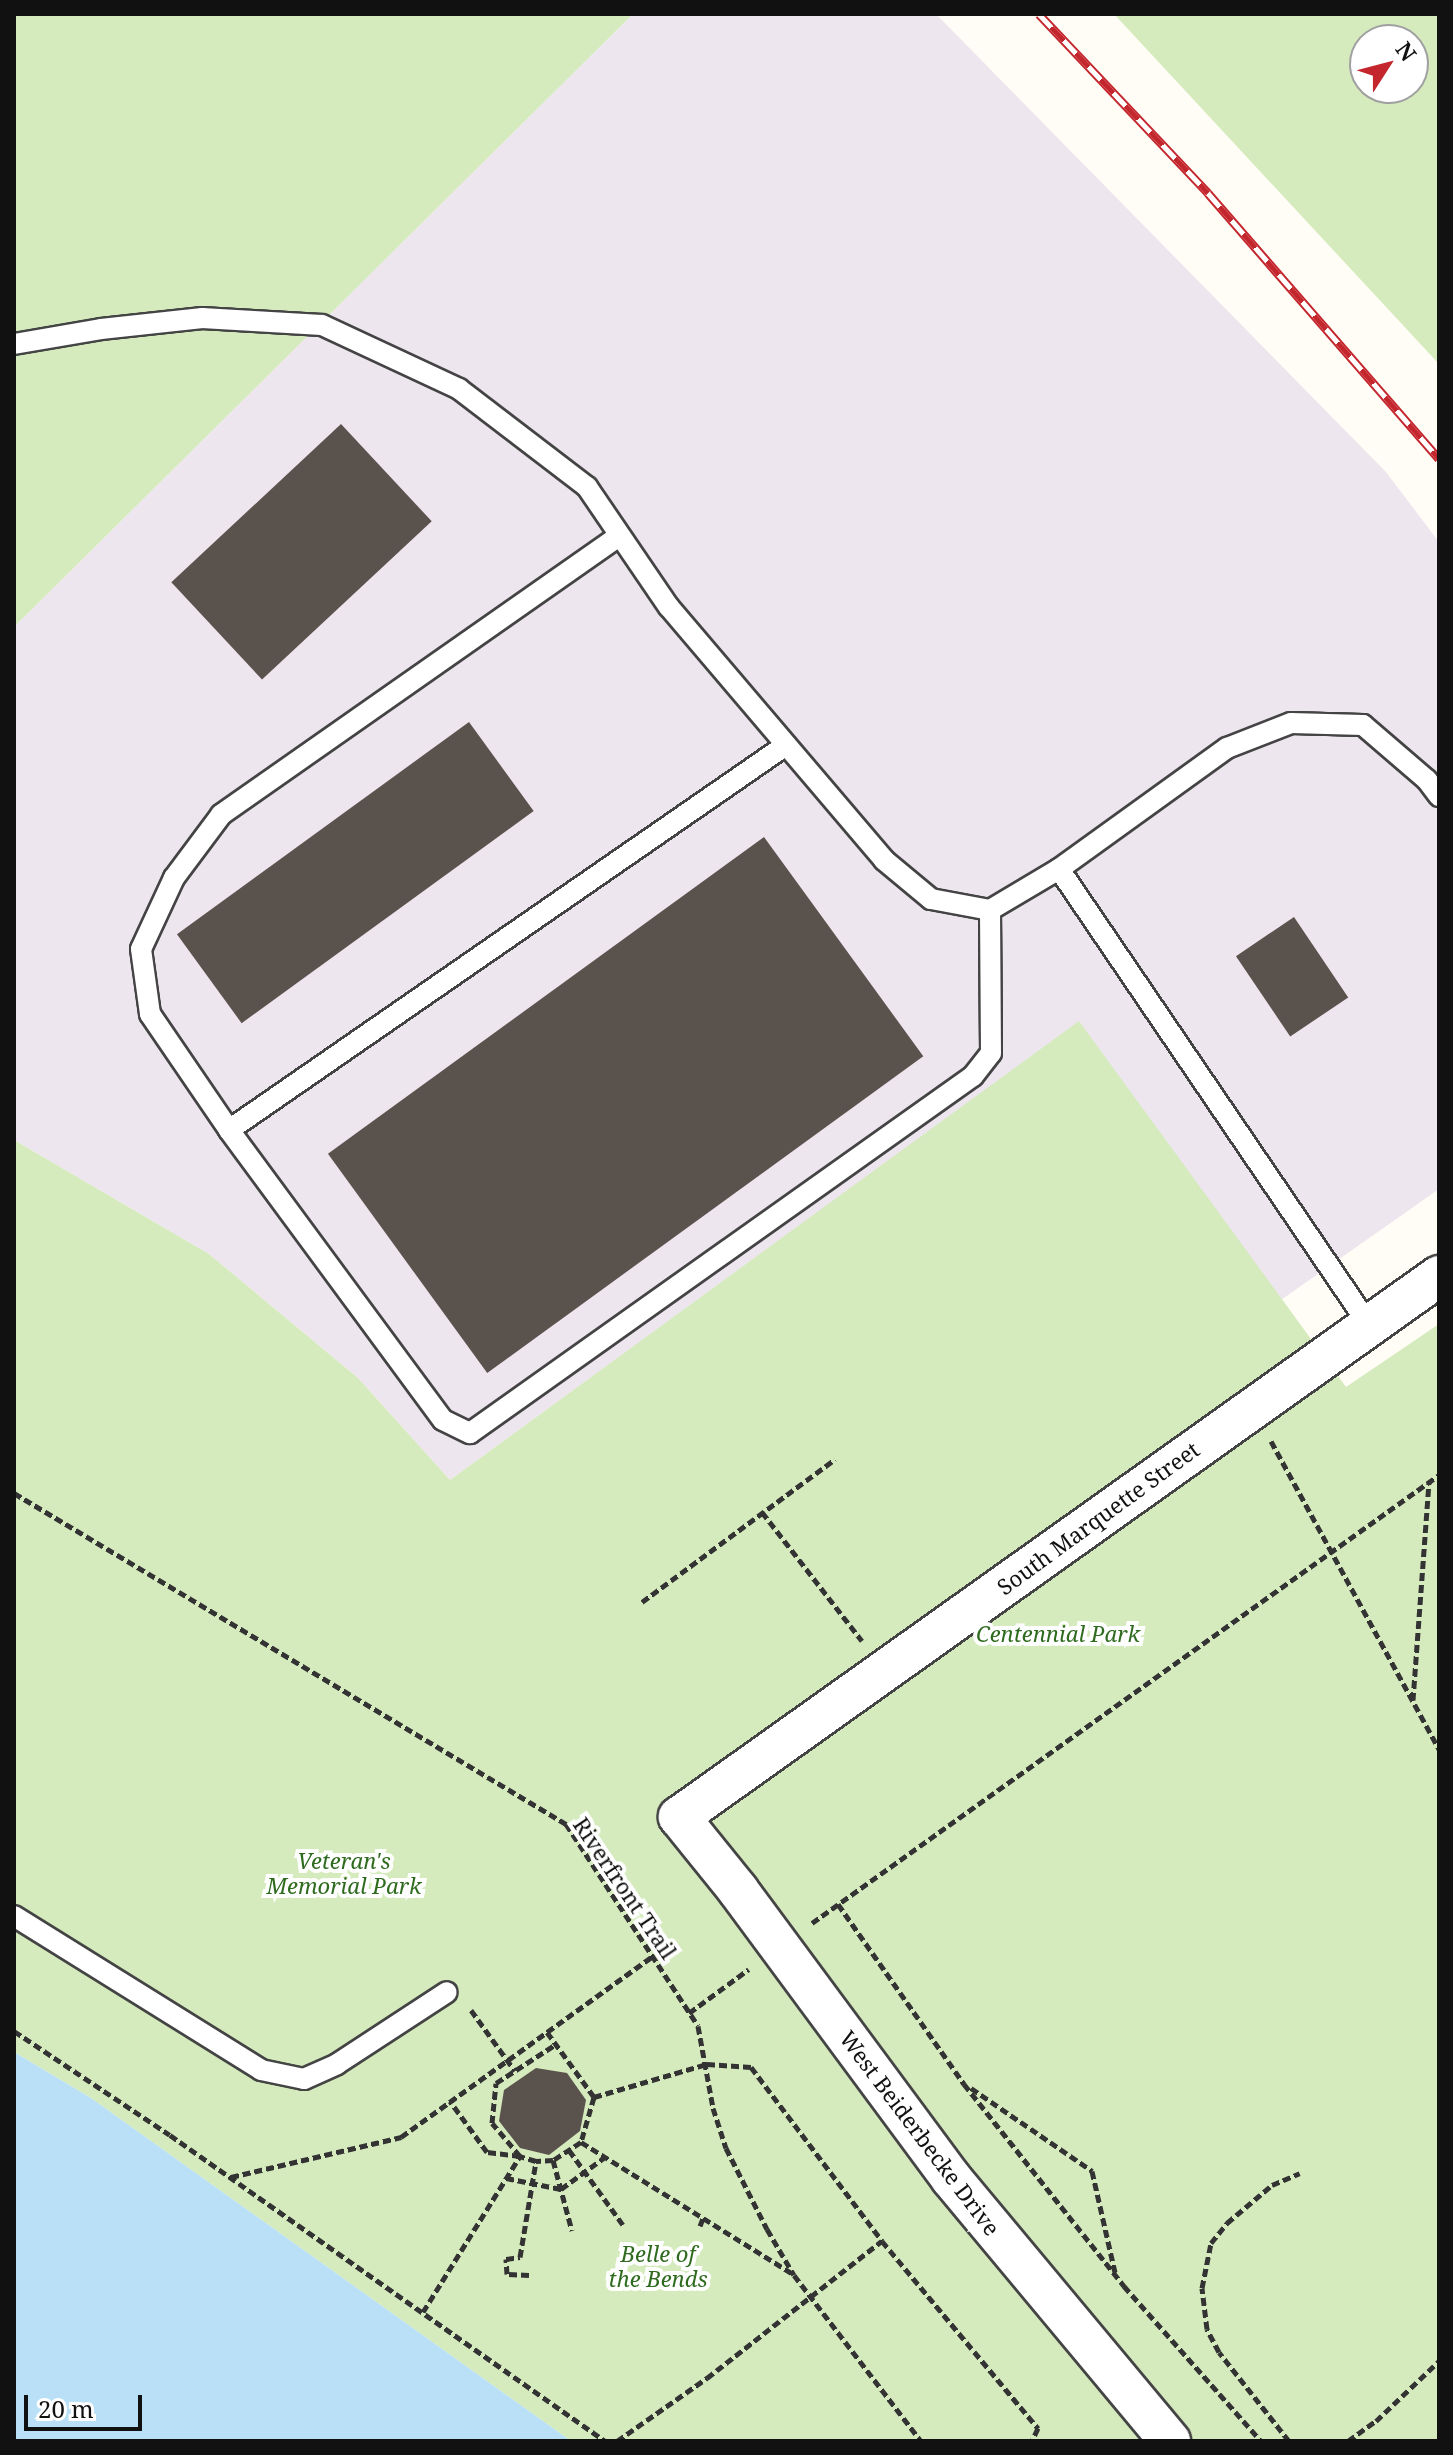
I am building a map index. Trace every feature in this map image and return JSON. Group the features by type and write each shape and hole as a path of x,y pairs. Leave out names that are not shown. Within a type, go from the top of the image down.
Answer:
{"street":[{"name":"South Marquette Street","path":"679,1817 1439,1276"},
{"name":"West Beiderbecke Drive","path":"679,1817 951,2178 1170,2441"}],"lane":[{"path":"14,344 101,329 202,318 322,325 459,389 587,487 669,607 884,860 931,899 990,910 1059,869 1227,748 1291,723 1363,725 1427,780 1439,796"},
{"path":"619,536 221,815 174,878 141,949 150,1014 229,1130 443,1420 470,1433 973,1076 991,1053 990,910"},
{"path":"229,1130 786,745"},
{"path":"1059,869 1369,1325"},
{"path":"14,1916 261,2070 304,2079 337,2064 455,1996"}],"path":[{"path":"1253,1408 1439,1749"},
{"path":"642,1602 835,1459"},
{"path":"689,2013 1439,1475"},
{"path":"1413,1701 1430,1481"},
{"name":"Riverfront Trail","path":"14,1493 566,1824 698,2026 713,2108 726,2148 794,2275 921,2441"},
{"path":"762,1512 884,1671"},
{"path":"838,1904 964,2084 1116,2277 1261,2441"},
{"path":"231,2177 401,2137 653,1956"},
{"path":"455,1996 515,2071"},
{"path":"14,2031 231,2177 605,2441"},
{"path":"547,2032 594,2097"},
{"path":"520,2156 492,2123 496,2083 556,2044"},
{"path":"594,2097 707,2064 751,2067 882,2241 1038,2428 1032,2441"},
{"path":"964,2084 1092,2171 1116,2277"},
{"path":"450,2101 487,2152 536,2161 553,2160 581,2142 594,2097"},
{"path":"581,2142 794,2275"},
{"path":"569,2150 623,2225"},
{"path":"423,2312 520,2156"},
{"path":"506,2178 561,2189 605,2157"},
{"path":"553,2160 572,2231"},
{"path":"529,2275 507,2274 506,2259 520,2257 536,2161"},
{"path":"1289,2441 1219,2352 1207,2329 1202,2288 1211,2243 1227,2223 1272,2185 1300,2173"},
{"path":"700,2226 703,2218"},
{"path":"617,2441 707,2378 882,2241"},
{"path":"1348,2441 1376,2421 1439,2361"}],"shaded area":[{"path":"633,14 936,14 1386,472 1439,542 1439,1189 1281,1300 1079,1022 450,1480 358,1378 209,1254 14,1140 14,627"}],"green space":[{"path":"14,14 633,14 14,627"},
{"path":"1114,14 1435,14 1439,18 1439,364"},
{"path":"1079,1021 1346,1387 1439,1324 1439,2441 571,2441 91,2098 14,2052 14,1140 209,1254 358,1378 450,1480"}],"water":[{"path":"14,2052 91,2098 571,2441 14,2441"}],"building":[{"path":"341,424 432,521 262,679 171,582"},
{"path":"469,722 534,811 242,1023 177,934"},
{"path":"764,837 923,1056 487,1373 328,1154"},
{"path":"1294,917 1348,997 1290,1037 1236,956"},
{"path":"536,2068 567,2073 586,2100 580,2131 549,2155 520,2148 499,2121 504,2090"}],"railway":[{"path":"1039,14 1208,193 1439,459"}],"park label":[{"name":"Centennial Park","path":"1058,1634"},
{"name":"Veteran's Memorial Park","path":"344,1872"},
{"name":"Belle of the Bends","path":"658,2266"}]}
